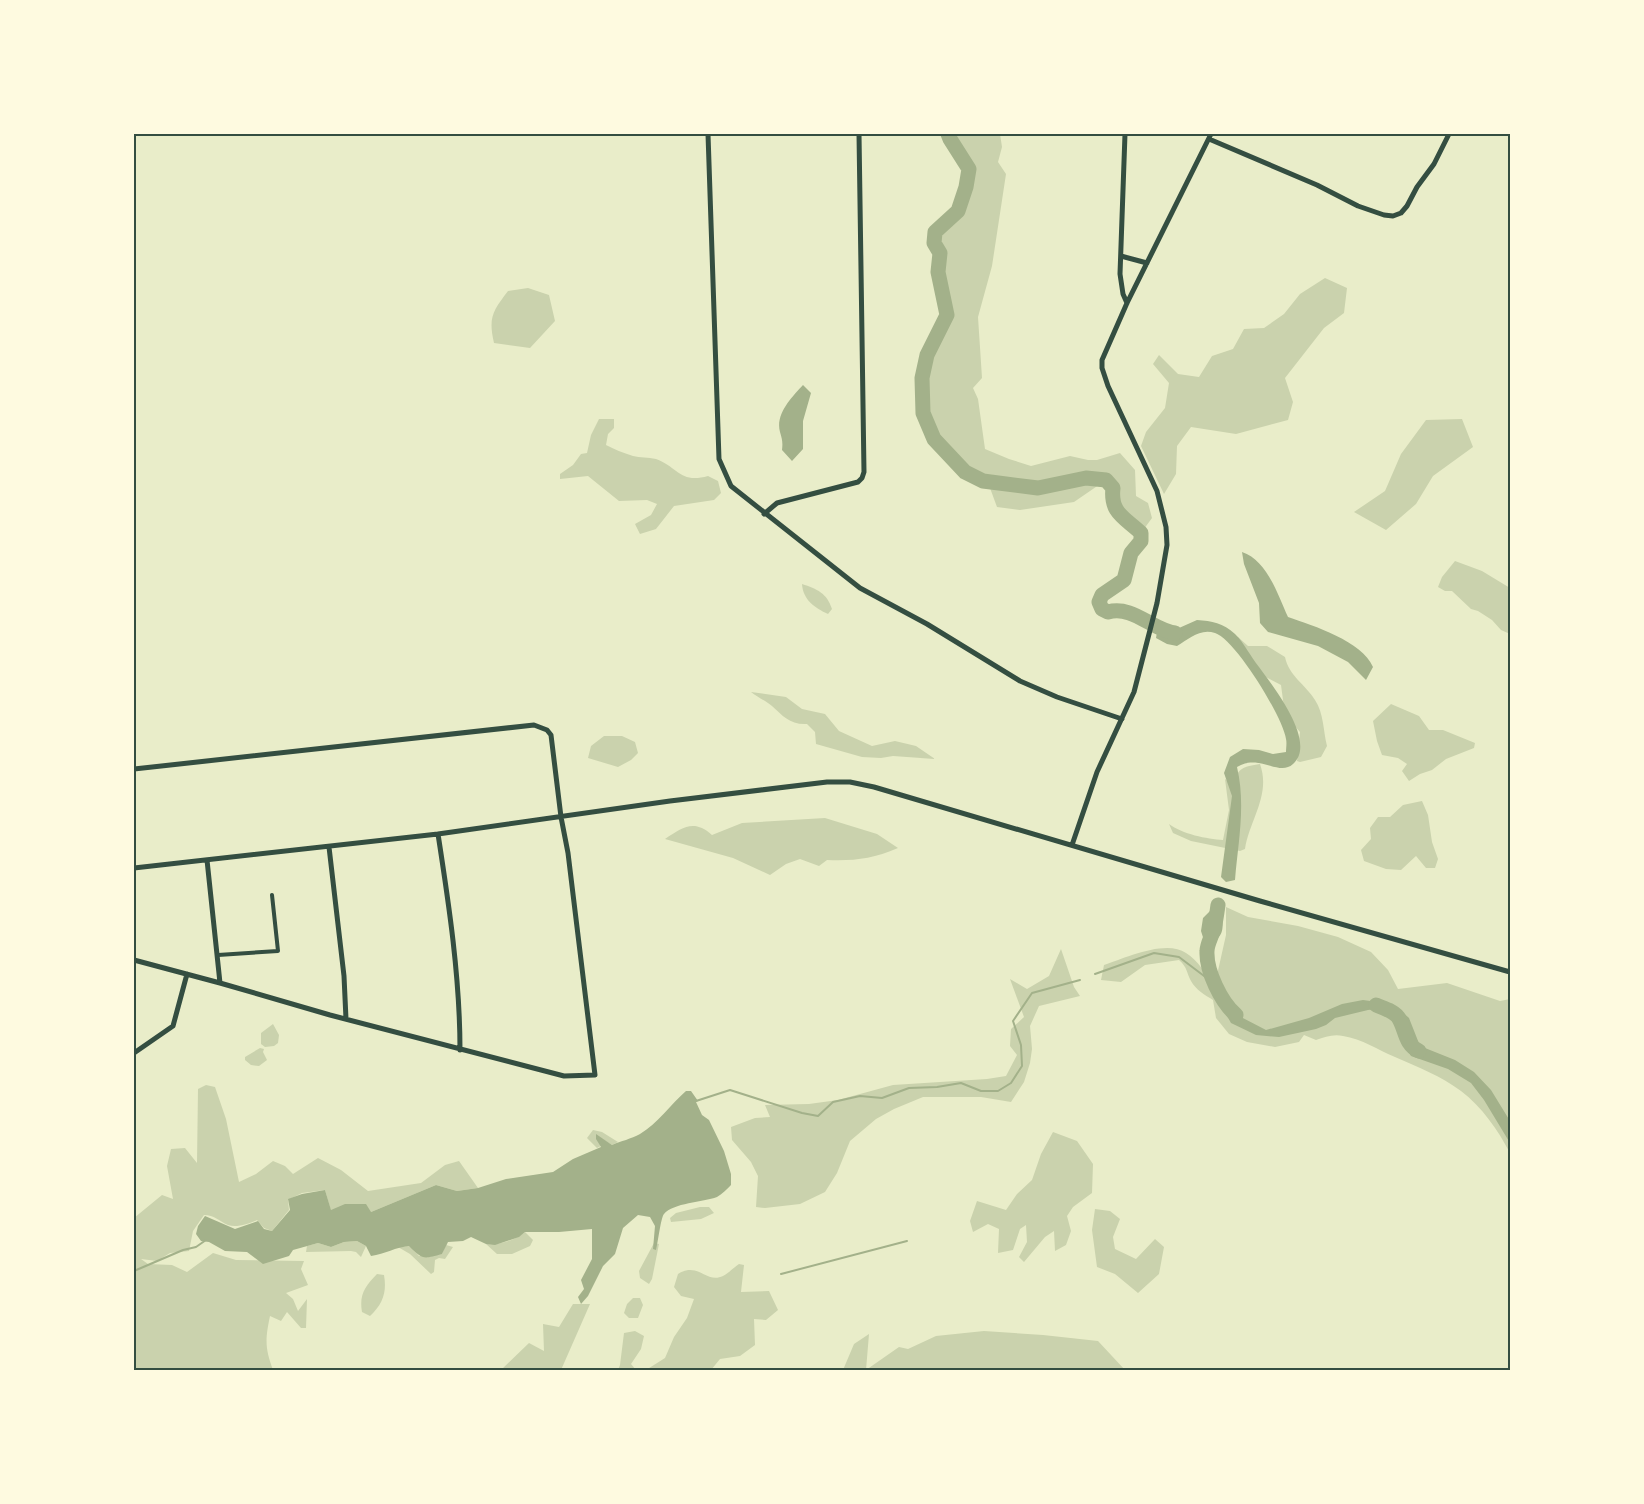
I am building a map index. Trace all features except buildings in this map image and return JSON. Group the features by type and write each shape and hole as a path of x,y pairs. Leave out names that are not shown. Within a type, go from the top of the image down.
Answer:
{"street":[{"path":"708,134 719,459 731,486 860,588 927,624 1020,681 1122,720"},
{"path":"764,514 777,503 858,482 864,471 859,134"},
{"path":"1125,134 1121,288 1126,303"},
{"path":"1072,845 1097,772 1134,692 1157,603 1167,545 1157,491 1108,386 1102,360 1126,303 1210,136 1358,206 1393,216 1401,213 1407,206 1417,187 1434,164 1449,134"},
{"path":"1121,256 1147,263"},
{"path":"134,769 541,726 551,735 595,1075 564,1076 460,1050 134,960"},
{"path":"134,868 438,834 670,801 827,782 850,782 1510,972"},
{"path":"438,834 455,965 460,1050"},
{"path":"329,847 344,976 346,1019"},
{"path":"207,860 220,983"},
{"path":"218,955 278,951 272,895"},
{"path":"134,1053 173,1026 187,974"}],"shaded area":[{"path":"948,134 1000,134 1002,147 998,162 1006,174 992,266 978,317 982,378 973,388 978,399 985,449 1031,466 1070,456 1097,460 1120,453 1135,470 1136,496 1148,503 1152,518 1141,533 1116,509 1113,488 1106,480 1074,502 1020,510 997,507 990,488 983,481 965,472 934,439 923,413 922,378 927,355 947,315 938,272 940,254 934,243 935,232 958,211 969,169"},
{"path":"1325,278 1347,288 1344,313 1324,328 1285,378 1293,402 1288,420 1236,434 1191,427 1177,446 1176,474 1164,494 1141,446 1146,432 1165,408 1169,383 1153,364 1159,355 1178,374 1199,377 1212,356 1233,349 1244,329 1264,328 1284,314 1300,294"},
{"path":"528,288 549,295 555,321 530,348 494,343 492,320 499,304 508,291"},
{"path":"803,385 811,393 803,421 803,449 792,461 782,450 779,425 782,412"},
{"path":"599,419 614,419 614,428 608,434 606,445 633,456 656,459 691,478 708,476 718,481 721,493 714,500 674,506 656,529 640,534 635,524 651,515 657,504 647,500 619,501 588,476 560,479 560,474 573,465 581,454 587,453 591,435"},
{"path":"1462,419 1473,447 1433,476 1416,504 1386,530 1354,512 1385,491 1401,454 1426,420"},
{"path":"1242,552 1251,556 1265,570 1288,617 1336,636 1359,649 1373,667 1366,680 1348,662 1318,646 1268,632 1260,623 1259,603 1244,564"},
{"path":"1455,561 1482,571 1510,588 1510,634 1501,630 1492,620 1478,611 1471,609 1452,591 1445,591 1438,587 1442,577"},
{"path":"802,584 824,595 832,609 828,614 810,603"},
{"path":"1197,620 1222,625 1239,638 1282,700 1297,728 1300,742 1299,754 1293,764 1287,767 1281,768 1253,762 1237,767 1241,810 1235,880 1226,882 1221,877 1232,796 1224,773 1230,757 1243,749 1273,754 1286,752 1286,741 1283,728 1257,680 1224,638 1215,633 1204,632 1177,646 1156,638 1158,626 1170,632"},
{"path":"1227,634 1238,637 1248,646 1267,646 1285,657 1290,669 1311,694 1320,711 1327,746 1321,757 1297,761 1300,732 1285,715 1281,685 1256,672"},
{"path":"751,692 786,697 802,709 825,714 839,731 872,746 895,741 916,746 935,759 893,756 862,757 816,744 815,732 807,724 787,719 770,704"},
{"path":"1391,704 1419,716 1429,730 1443,730 1475,743 1474,748 1446,759 1432,770 1409,781 1402,771 1407,764 1398,758 1382,755 1377,741 1373,721"},
{"path":"604,736 622,736 635,742 638,753 618,767 588,758 591,746"},
{"path":"1260,764 1263,786 1245,849 1240,851 1191,841 1173,833 1169,824 1181,831 1223,840 1229,810 1225,779 1233,785 1239,771"},
{"path":"1422,801 1428,815 1432,842 1438,859 1435,868 1426,868 1416,856 1401,870 1386,869 1364,861 1361,850 1371,839 1370,828 1378,817 1390,817 1403,805"},
{"path":"825,818 877,834 898,848 863,858 827,860 819,866 800,859 786,864 770,875 733,858 665,839 688,826 700,827 712,835 742,823"},
{"path":"1226,907 1248,917 1298,926 1338,937 1371,952 1388,970 1398,989 1447,983 1500,1001 1510,999 1510,1153 1489,1119 1461,1091 1429,1072 1363,1042 1339,1035 1316,1040 1304,1035 1299,1042 1275,1047 1247,1042 1229,1034 1216,1018 1213,1000 1195,987 1179,960 1145,965 1121,982 1101,980 1104,965 1145,951 1168,948 1178,949 1190,956 1215,984 1226,935"},
{"path":"1212,909 1222,912 1223,926 1219,937 1207,950 1201,931 1203,918"},
{"path":"1061,949 1074,987 1080,996 1039,1006 1030,1026 1032,1049 1030,1063 1024,1082 1011,1102 981,1097 923,1097 876,1119 850,1141 837,1173 825,1192 800,1204 756,1207 758,1176 751,1162 732,1140 731,1127 755,1118 770,1117 765,1105 809,1104 838,1100 893,1085 1006,1076 1017,1055 1010,1046 1011,1029 1024,1017 1010,979 1027,989 1049,976"},
{"path":"1227,998 1239,1016 1266,1030 1309,1018 1342,1004 1363,1000 1385,1003 1398,1008 1409,1018 1420,1046 1455,1060 1474,1072 1491,1090 1510,1121 1510,1143 1471,1083 1448,1069 1411,1056 1406,1048 1406,1028 1402,1019 1385,1008 1335,1018 1316,1029 1279,1037 1256,1035 1231,1023 1221,1005"},
{"path":"273,1024 279,1035 278,1043 265,1047 261,1044 261,1033"},
{"path":"260,1048 264,1049 267,1060 259,1066 251,1065 245,1057"},
{"path":"206,1085 215,1087 226,1119 239,1182 256,1174 273,1161 285,1166 293,1174 318,1158 341,1170 368,1191 421,1183 445,1165 459,1161 478,1188 457,1191 436,1185 371,1212 331,1211 325,1190 302,1193 288,1200 289,1210 272,1231 264,1228 257,1220 231,1226 214,1217 204,1215 193,1231 189,1251 170,1253 157,1261 141,1259 148,1264 172,1265 187,1272 213,1253 236,1260 304,1261 301,1269 308,1285 286,1293 293,1299 298,1311 307,1299 306,1328 301,1328 287,1312 281,1321 270,1316 267,1344 273,1370 134,1370 134,1218 162,1195 173,1199 167,1166 171,1149 185,1148 197,1163 198,1089"},
{"path":"686,1091 691,1091 698,1101 696,1102 702,1115 709,1120 724,1151 731,1174 731,1185 717,1197 668,1210 664,1214 656,1250 653,1249 655,1226 650,1217 638,1215 623,1228 615,1254 603,1266 588,1296 581,1304 578,1297 584,1289 581,1280 592,1259 592,1229 525,1232 519,1237 495,1245 486,1244 471,1237 463,1241 448,1242 442,1254 427,1257 417,1254 409,1246 371,1256 366,1246 357,1241 344,1242 331,1247 318,1243 293,1250 289,1256 263,1264 247,1252 225,1251 209,1242 201,1241 196,1234 205,1216 235,1229 258,1221 264,1229 272,1231 290,1210 288,1199 325,1190 331,1210 345,1204 366,1204 371,1212 436,1185 457,1191 478,1188 506,1179 553,1172 573,1159 601,1147 596,1134 612,1145 640,1134"},
{"path":"593,1130 602,1132 618,1142 612,1145 596,1135 601,1146 597,1148 587,1138"},
{"path":"1053,1132 1077,1141 1093,1164 1092,1193 1073,1207 1067,1216 1071,1231 1066,1245 1055,1251 1054,1231 1045,1237 1024,1262 1019,1257 1027,1242 1026,1225 1020,1229 1013,1250 998,1253 999,1229 988,1224 973,1232 970,1221 977,1201 1006,1210 1017,1194 1032,1180 1041,1154"},
{"path":"709,1207 714,1213 701,1219 671,1222 670,1218 676,1213"},
{"path":"1095,1209 1110,1211 1120,1219 1113,1237 1115,1249 1136,1259 1155,1239 1164,1247 1159,1274 1138,1293 1115,1274 1097,1267 1092,1230"},
{"path":"525,1232 533,1240 530,1246 512,1254 497,1254 486,1244 506,1242"},
{"path":"357,1241 366,1246 361,1257 351,1251 306,1252 307,1246 318,1243 331,1247 344,1242"},
{"path":"654,1243 659,1244 649,1284 640,1278 639,1271"},
{"path":"446,1245 453,1247 445,1259 435,1260 434,1272 431,1274 410,1254 398,1247 410,1246 419,1256 442,1254"},
{"path":"739,1264 744,1265 741,1292 769,1291 778,1310 766,1320 754,1319 755,1345 740,1356 720,1359 711,1370 646,1370 665,1358 674,1337 687,1318 694,1299 681,1296 674,1287 678,1274 691,1270 717,1278"},
{"path":"377,1274 384,1275 385,1287 381,1302 370,1316 362,1312 361,1301 366,1287"},
{"path":"633,1298 640,1298 643,1305 638,1318 629,1318 624,1313 627,1304"},
{"path":"573,1304 590,1304 561,1370 501,1370 529,1343 544,1351 543,1324 559,1327"},
{"path":"635,1331 644,1336 641,1349 631,1364 636,1370 618,1370 624,1333"},
{"path":"984,1331 1098,1341 1125,1370 866,1370 899,1347 908,1349 936,1336"},
{"path":"869,1334 866,1370 843,1370 854,1344"}],"waterway":[{"path":"948,134 969,169 958,211 935,232 934,243 940,253 938,272 947,315 927,355 922,378 923,413 934,439 965,472 983,481 1038,488 1086,478 1106,480 1113,488 1116,509 1141,533 1141,541 1131,553 1124,580 1102,595 1099,602 1102,609 1108,612 1126,612 1175,633"},
{"path":"1218,905 1215,925 1207,948 1207,959 1216,986 1236,1015"},
{"path":"1095,974 1154,953 1179,957 1212,982"},
{"path":"696,1101 730,1090 818,1116 833,1102 860,1096 882,1098 909,1088 961,1083 981,1091 998,1091 1011,1083 1022,1066 1021,1045 1013,1021 1032,993 1080,980"},
{"path":"1376,1005 1391,1011 1398,1017 1408,1040 1419,1051"},
{"path":"134,1271 183,1250 196,1247 206,1240"},
{"path":"781,1274 907,1241"}]}
